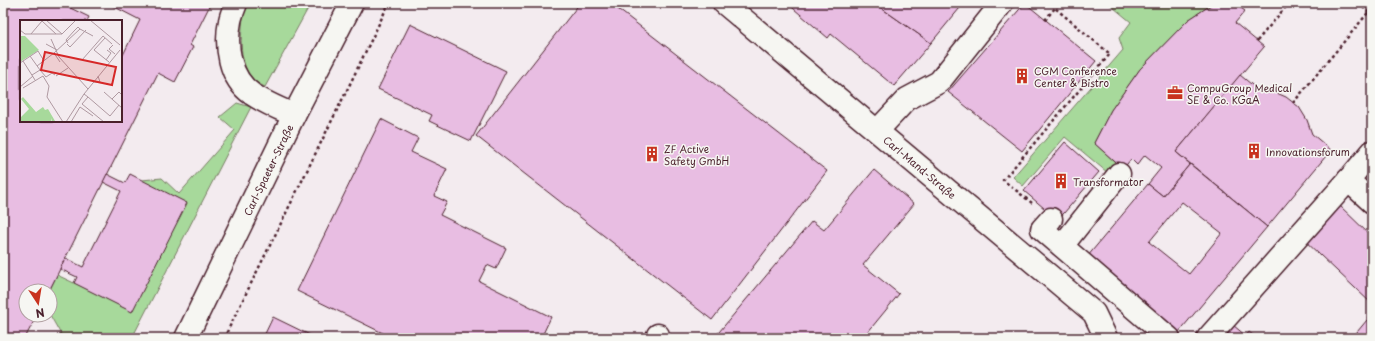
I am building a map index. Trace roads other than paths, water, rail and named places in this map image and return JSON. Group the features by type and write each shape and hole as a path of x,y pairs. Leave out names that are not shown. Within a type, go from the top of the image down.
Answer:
{"street":[{"path":"236,3 230,19 228,39 230,59 240,83 251,93 265,102 294,115"},
{"name":"Carl-Spaeter-Straße","path":"186,338 294,115 352,3"},
{"name":"Carl-Mand-Straße","path":"724,3 1094,313 1106,338"},
{"path":"877,131 907,99 939,82 1002,3"},
{"path":"1208,338 1372,152"},
{"path":"1062,246 1119,174"},
{"path":"1348,180 1372,202"},
{"path":"1051,219 1042,229 1169,338"}],"place":[{"name":"CGM Conference Center & Bistro","path":"1022,76"},
{"name":"CompuGroup Medical SE & Co. KGaA","path":"1175,93"},
{"name":"Innovationsforum","path":"1254,151"},
{"name":"ZF Active Safety GmbH","path":"652,154"},
{"name":"Transformator","path":"1061,181"}]}
